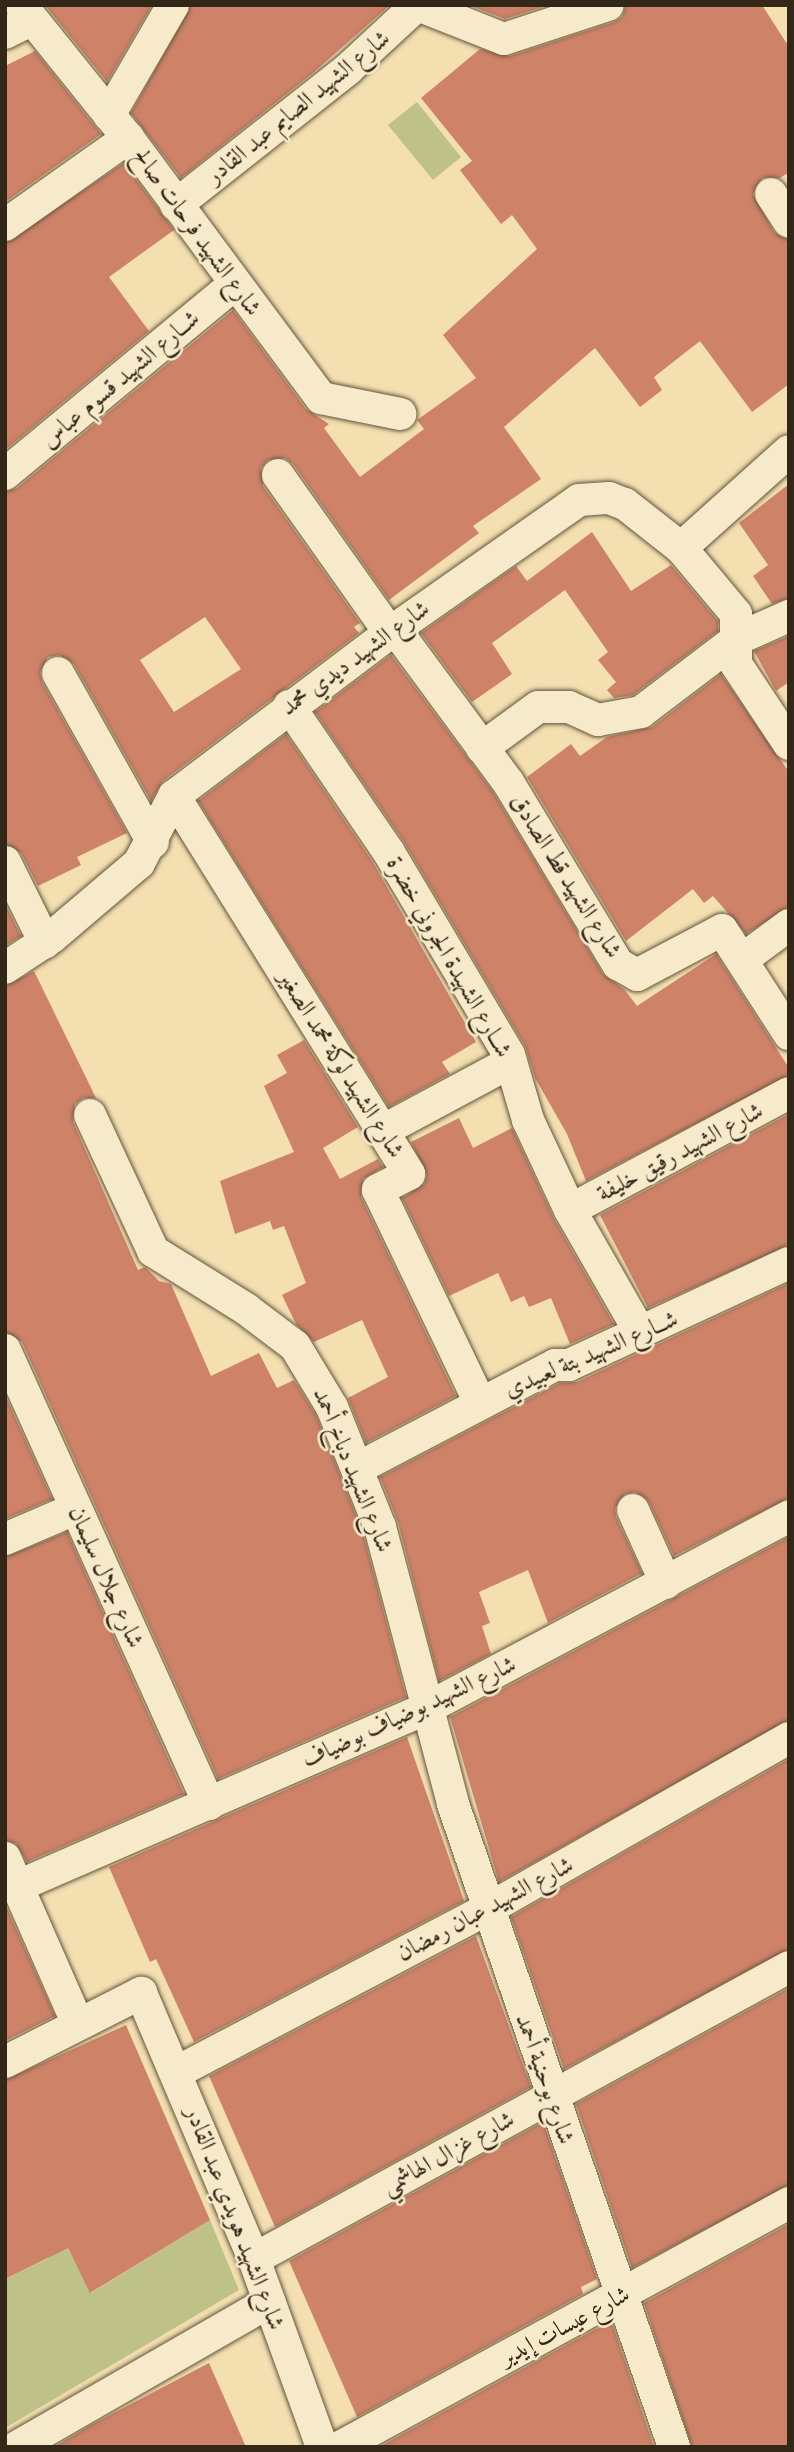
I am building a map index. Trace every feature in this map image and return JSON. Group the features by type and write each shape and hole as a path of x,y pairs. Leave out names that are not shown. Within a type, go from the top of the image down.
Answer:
{"street":[{"path":"5,225 118,126 173,5"},
{"path":"417,5 504,39 608,5"},
{"name":"شارع الشهيد الصايم عبد القادر","path":"176,205 348,69 417,5"},
{"name":"شارع الشهيد فرحات صالح","path":"19,19 118,126 321,398 400,414"},
{"path":"771,194 789,222"},
{"name":"شــارع الشهيد قسوم عباس","path":"5,474 235,284"},
{"path":"789,451 681,548 736,614 739,671 789,744"},
{"name":"شارع الشهيد قط الصادق","path":"278,475 482,748 528,814 618,964 637,975 722,930 789,1034"},
{"name":"شارع الشهيد ديدي محمد","path":"151,847 161,814 173,796 289,706 563,508 595,498 625,504 681,548"},
{"path":"482,748 538,707 569,707 598,720 641,712 737,639 789,616"},
{"path":"5,968 44,943 151,847 58,673"},
{"name":"شــارع الشهيدة الجروني خضرة","path":"289,706 388,852 511,1062 528,1120 570,1210 640,1332"},
{"name":"شارع الشهيد لوكة محمد الصغير","path":"173,796 384,1130 408,1174 378,1190 481,1403"},
{"path":"5,862 44,943"},
{"path":"743,959 789,925"},
{"path":"384,1130 511,1062"},
{"name":"شارع الشهيد رقيق خليفة","path":"570,1210 789,1093"},
{"name":"شارع الشهيد دباخ أحمد","path":"90,1115 153,1251 246,1309 295,1346 326,1396 358,1468 380,1527 429,1707"},
{"name":"شــارع الشهيد بتة لعبيدي","path":"358,1468 555,1364 569,1365 789,1263"},
{"name":"شارع جلال سليمان","path":"5,1350 209,1804"},
{"path":"5,1539 75,1509"},
{"path":"633,1510 666,1583"},
{"name":"شارع الشهيد بوضياف بوضياف","path":"12,1872 209,1804 429,1707 789,1516"},
{"name":"شارع بوحنية أحمد","path":"429,1707 453,1804 550,2098 674,2447"},
{"name":"شارع الشهيد عبان رمضان","path":"177,2072 488,1909 789,1738"},
{"path":"5,2062 78,2024 12,1872"},
{"name":"شارع غزال الهاشمي","path":"254,2259 789,1967"},
{"name":"شارع الشهيد هويدي عبد القادر","path":"78,2024 141,1993 177,2072 254,2259 322,2447"},
{"name":"شارع عيسات إيدير","path":"340,2447 789,2203"},
{"path":"17,2447 269,2302"}],"green space":[{"path":"417,102 461,157 433,180 388,125"},
{"path":"210,2220 239,2290 5,2428 5,2279 47,2259 62,2237 91,2293"}],"building":[{"path":"45,5 152,5 107,82"},
{"path":"191,5 390,5 314,72 181,178 131,113"},
{"path":"469,5 548,5 505,19"},
{"path":"626,5 762,5 789,47 789,172 780,178 762,178 753,194 774,232 789,240 789,384 752,412 700,341 654,377 662,390 640,407 595,348 504,427 541,479 473,526 479,533 389,600 293,464 285,458 268,460 261,468 263,486 360,623 354,627 359,633 163,781 151,801 74,664 59,655 48,657 40,672 42,682 127,833 77,857 81,865 38,886 21,853 5,844 5,492 17,488 233,310 306,409 329,424 324,428 360,477 424,429 417,420 476,378 443,335 537,249 512,215 501,224 460,170 472,161 421,98 480,49 510,56 622,17","holes":["205,617 241,669 174,712 140,660"]},
{"path":"35,51 101,134 5,202 5,66"},
{"path":"124,163 174,230 109,277 149,331 5,450 5,243"},
{"path":"789,484 789,598 772,604 753,576 768,565 739,523"},
{"path":"592,532 631,591 671,565 718,621 718,631 633,695 614,698 607,690 616,682 598,660 608,652 565,590 492,643 512,674 472,702 421,633 516,566 527,581"},
{"path":"789,636 789,682 776,691 754,651"},
{"path":"391,655 493,792 603,974 624,989 637,1006 716,954 789,1068 789,1075 586,1181 567,1134 535,1078 525,1046 404,842 315,712"},
{"path":"721,674 789,772 789,907 746,934 713,896 704,903 693,889 626,941 527,777 571,744 580,756 607,737 652,727"},
{"path":"286,734 372,861 476,1042 442,1062 450,1074 389,1107 198,801"},
{"path":"5,904 21,936 5,946"},
{"path":"34,971 96,1098 83,1098 75,1104 73,1122 138,1270 145,1267 159,1281 171,1284 211,1376 259,1353 277,1388 294,1380 316,1415 363,1533 406,1697 218,1779 22,1342 5,1332 5,986"},
{"path":"304,1040 358,1127 323,1148 340,1179 378,1159 383,1167 363,1179 361,1197 456,1396 366,1443 348,1398 388,1377 362,1320 314,1342 296,1324 282,1295 306,1283 284,1226 273,1230 270,1221 235,1234 220,1181 294,1152 264,1086 287,1073 277,1055"},
{"path":"789,1114 789,1245 648,1308 600,1215"},
{"path":"459,1118 473,1148 512,1128 554,1219 614,1324 570,1344 551,1298 529,1307 524,1296 511,1302 498,1273 449,1296 402,1198 424,1184 427,1175 411,1142"},
{"path":"789,1283 789,1498 674,1556 649,1502 635,1492 625,1494 615,1508 616,1517 642,1573 548,1623 528,1570 479,1592 490,1623 482,1626 491,1654 439,1681 398,1522 380,1477 560,1383 577,1382"},
{"path":"5,1395 52,1499 5,1519"},
{"path":"67,1532 184,1794 27,1862 16,1844 5,1840 5,1557"},
{"path":"789,1537 789,1720 499,1882 450,1717"},
{"path":"407,1737 464,1901 194,2042 156,1959 150,1962 109,1867"},
{"path":"789,1759 789,1949 564,2069 511,1917"},
{"path":"5,1904 55,2016 5,2041"},
{"path":"476,1936 531,2087 275,2227 209,2076"},
{"path":"789,1988 789,2185 632,2268 576,2104"},
{"path":"126,2025 210,2220 90,2293 68,2248 5,2279 5,2080"},
{"path":"543,2122 597,2279 581,2287 583,2294 357,2417 289,2261"},
{"path":"789,2224 789,2447 692,2447 644,2303"},
{"path":"612,2323 654,2447 379,2447 596,2329"},
{"path":"209,2363 246,2447 54,2447 91,2425"}]}
